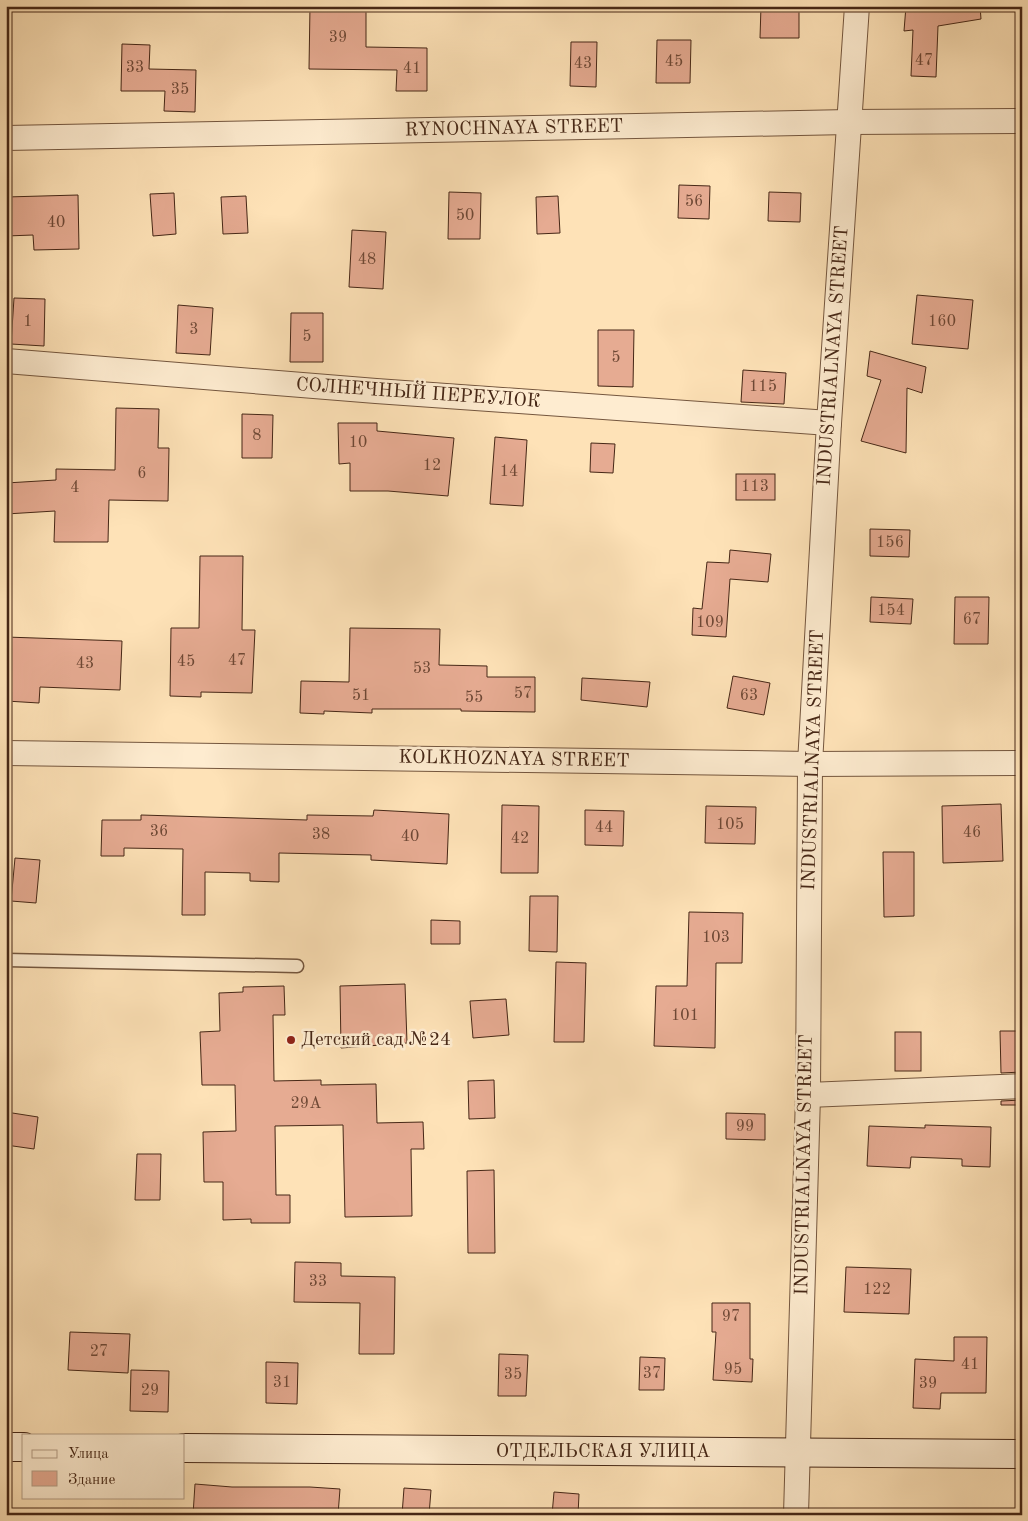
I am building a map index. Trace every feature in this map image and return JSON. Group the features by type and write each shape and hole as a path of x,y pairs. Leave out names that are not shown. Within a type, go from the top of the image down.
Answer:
{"street":[{"name":"INDUSTRIALNAYA STREET","path":"796,1515 808,1096 810,764 829,423 857,6"},
{"name":"RYNOCHNAYA STREET","path":"6,138 849,122 1022,121"},
{"name":"СОЛНЕЧНЫЙ ПЕРЕУЛОК","path":"6,361 376,391 829,423"},
{"name":"KOLKHOZNAYA STREET","path":"6,753 810,764 1022,763"},
{"path":"808,1096 1022,1086"},
{"path":"6,1447 22,1447"},
{"name":"ОТДЕЛЬСКАЯ УЛИЦА","path":"185,1448 1022,1454"}],"lane":[{"path":"6,960 297,966"}],"building":[{"path":"310,6 366,7 366,47 427,48 427,91 396,91 397,70 309,69"},
{"path":"761,6 799,6 799,38 760,38"},
{"path":"906,6 980,6 981,19 938,26 936,77 911,76 913,30 904,31"},
{"path":"657,40 691,40 690,83 656,83"},
{"path":"571,42 597,42 596,87 570,86"},
{"path":"122,44 150,45 149,69 196,70 195,112 164,111 165,91 121,91"},
{"path":"679,185 710,186 709,219 678,218"},
{"path":"449,192 481,193 480,239 448,239"},
{"path":"769,192 801,193 800,222 768,221"},
{"path":"174,193 176,234 153,236 150,194"},
{"path":"78,195 79,249 34,250 33,235 6,236 6,197"},
{"path":"246,196 248,233 223,234 221,197"},
{"path":"558,196 560,233 537,234 536,197"},
{"path":"352,230 386,232 383,289 349,287"},
{"path":"917,295 973,300 968,349 912,344"},
{"path":"14,298 45,299 44,346 11,344"},
{"path":"178,305 213,308 210,355 176,353"},
{"path":"291,313 323,313 323,362 290,362"},
{"path":"598,330 634,330 633,387 598,386"},
{"path":"870,351 926,367 922,393 907,388 906,453 861,441 881,380 867,376"},
{"path":"743,370 786,373 784,404 741,402"},
{"path":"116,408 159,409 158,448 169,448 168,501 109,500 108,542 54,542 55,511 6,514 6,483 56,480 56,469 115,470"},
{"path":"242,414 273,415 272,458 242,458"},
{"path":"338,423 377,423 377,431 454,438 448,496 388,491 350,491 350,463 339,464"},
{"path":"495,437 527,440 523,506 490,504"},
{"path":"591,443 615,444 613,473 590,472"},
{"path":"736,474 775,474 775,500 736,500"},
{"path":"870,529 910,530 909,557 870,556"},
{"path":"730,550 771,554 768,582 730,579 726,637 692,635 693,608 702,609 707,562 729,563"},
{"path":"200,556 243,556 242,630 255,630 252,693 201,692 201,697 170,696 171,628 199,628"},
{"path":"871,597 913,599 911,624 870,622"},
{"path":"955,597 989,597 988,644 954,644"},
{"path":"350,628 440,629 439,665 487,666 487,677 535,677 535,712 461,711 461,709 372,709 372,713 324,711 324,714 300,713 301,681 349,682"},
{"path":"6,637 122,641 120,690 40,687 39,703 6,701"},
{"path":"733,676 770,683 764,715 727,708"},
{"path":"582,678 650,682 647,707 581,700"},
{"path":"1001,804 1003,861 943,863 942,806"},
{"path":"502,805 539,806 538,873 501,873"},
{"path":"706,806 756,807 755,844 705,843"},
{"path":"374,810 449,814 447,864 371,860 371,855 279,853 279,882 250,881 250,873 205,872 205,915 182,915 183,849 124,848 124,856 101,856 102,820 141,820 141,815 307,820 307,815 373,816"},
{"path":"585,810 624,811 623,846 585,845"},
{"path":"883,852 914,852 914,916 884,917"},
{"path":"15,858 40,860 36,903 11,901"},
{"path":"530,896 558,896 557,952 529,951"},
{"path":"689,912 743,913 742,963 716,963 715,1048 654,1046 656,986 687,986"},
{"path":"431,920 460,921 460,944 431,944"},
{"path":"556,962 586,963 584,1042 554,1042"},
{"path":"405,984 407,1043 341,1048 340,986"},
{"path":"284,986 285,1015 273,1015 274,1081 321,1080 321,1085 376,1084 377,1123 423,1122 424,1149 411,1149 412,1216 345,1217 343,1125 275,1126 276,1195 290,1195 290,1223 251,1223 251,1219 223,1220 223,1182 204,1182 203,1132 236,1131 235,1085 202,1085 200,1032 220,1031 219,993 243,992 243,987"},
{"path":"506,999 509,1035 473,1038 470,1001"},
{"path":"1000,1031 1022,1031 1022,1072 1001,1073"},
{"path":"895,1032 921,1032 921,1071 895,1071"},
{"path":"494,1080 495,1118 469,1119 468,1081"},
{"path":"1022,1100 1022,1105 1001,1105 1001,1101"},
{"path":"6,1112 38,1117 34,1149 6,1145"},
{"path":"726,1113 765,1114 765,1140 726,1139"},
{"path":"925,1125 991,1127 990,1167 962,1166 962,1159 911,1157 910,1168 867,1166 869,1126 925,1128"},
{"path":"137,1154 161,1154 160,1200 135,1200"},
{"path":"494,1170 495,1253 468,1253 467,1171"},
{"path":"295,1262 341,1263 341,1276 395,1277 394,1354 359,1354 360,1303 294,1302"},
{"path":"846,1267 911,1269 909,1314 844,1312"},
{"path":"712,1303 750,1303 750,1359 753,1359 752,1382 713,1380 716,1332 712,1332"},
{"path":"70,1332 130,1334 128,1373 68,1370"},
{"path":"954,1337 987,1337 986,1393 941,1393 940,1409 913,1408 915,1359 954,1361"},
{"path":"499,1354 528,1355 526,1396 498,1396"},
{"path":"640,1357 665,1358 664,1390 639,1390"},
{"path":"266,1362 298,1363 297,1404 266,1403"},
{"path":"131,1370 169,1371 168,1412 130,1411"},
{"path":"195,1484 232,1487 340,1489 338,1515 193,1515"},
{"path":"404,1488 431,1490 429,1515 402,1515"},
{"path":"554,1492 579,1494 578,1515 552,1515"}],"place":[{"name":"Детский сад №24","path":"291,1040"}]}
